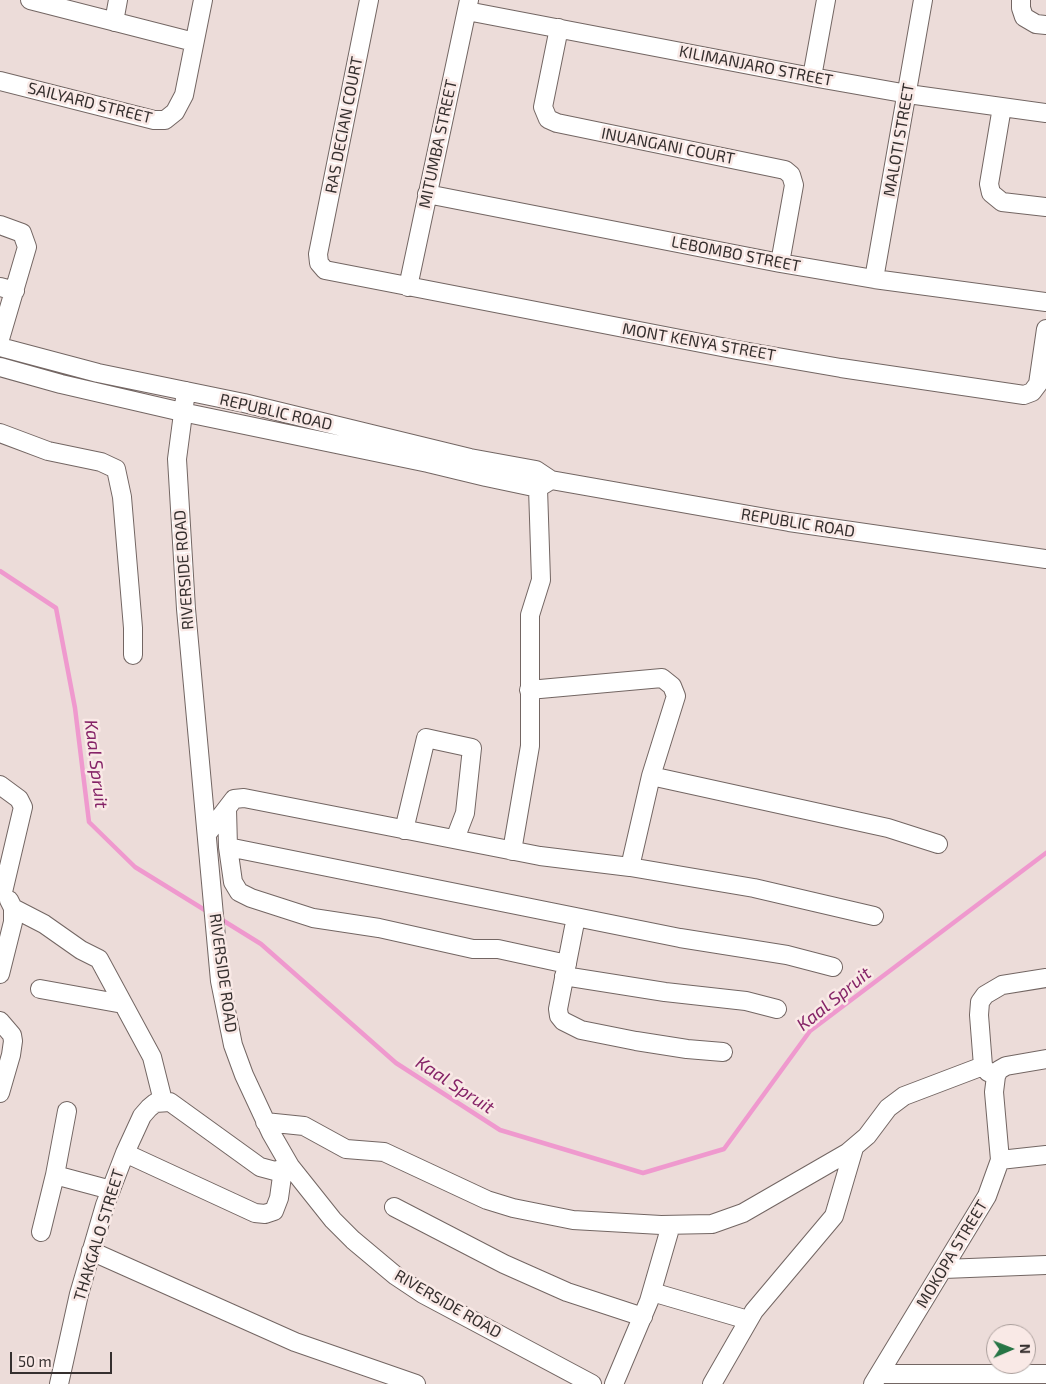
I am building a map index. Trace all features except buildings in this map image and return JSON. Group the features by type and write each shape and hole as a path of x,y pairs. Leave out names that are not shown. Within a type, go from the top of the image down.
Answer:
{"street":[{"path":"30,0 194,42 203,0"},
{"path":"114,22 118,0"},
{"name":"RAS DECIAN COURT","path":"319,250 369,0"},
{"path":"812,77 826,0"},
{"name":"MALOTI STREET","path":"874,279 923,0"},
{"path":"1021,0 1020,8 1024,17 1036,24 1046,25"},
{"name":"KILIMANJARO STREET","path":"468,5 560,28 812,77 908,94 1046,113"},
{"name":"MITUMBA STREET","path":"408,287 468,5"},
{"name":"INUANGANI COURT","path":"560,28 543,107 548,119 557,123 785,170 791,175 794,184 780,263"},
{"name":"SAILYARD STREET","path":"0,81 154,120 165,120 177,109 184,95 194,42"},
{"path":"1002,107 989,184 991,193 1002,202 1046,207"},
{"name":"LEBOMBO STREET","path":"427,194 780,263 874,279 1046,302"},
{"path":"0,225 22,233 26,238 27,247 7,289 0,338"},
{"name":"MONT KENYA STREET","path":"319,250 318,263 325,270 831,366 1024,395 1032,392 1038,384 1046,329"},
{"name":"REPUBLIC ROAD","path":"0,347 98,373 186,391 460,456 536,470 544,484"},
{"name":"REPUBLIC ROAD","path":"0,367 61,384 182,412 544,484 1046,559"},
{"name":"RIVERSIDE ROAD","path":"186,391 178,445 178,490 186,609 214,926 223,999 233,1045 244,1075 286,1167 333,1220 396,1276 423,1294 592,1384"},
{"path":"0,433 48,451 101,462 116,469 122,497 133,628 132,655"},
{"path":"512,851 528,766 530,615 540,580 544,484"},
{"path":"529,690 662,678 672,686 676,696 651,776 630,867"},
{"path":"404,830 426,738 472,748 465,813 455,839"},
{"path":"651,776 888,828 938,844"},
{"path":"0,785 19,799 24,807 1,892 8,897 13,908 11,929 0,974"},
{"path":"207,834 234,799 244,798 512,851 598,865 630,867 754,888 874,916"},
{"path":"227,809 228,847 233,882 239,892 264,904 313,918 379,928 473,949 498,949 566,970 665,992 746,1001 777,1009"},
{"path":"228,847 736,948 787,955 833,967"},
{"path":"13,908 44,924 81,950 99,959 152,1057 162,1101 170,1102 182,1108 267,1171 286,1167 274,1211 265,1214 255,1213 125,1153"},
{"path":"576,917 559,1016 569,1025 636,1041 687,1049 723,1052"},
{"path":"1046,978 1002,985 985,995 980,1002 979,1015 994,1092 1000,1160 1046,1155"},
{"path":"40,989 123,1004"},
{"path":"0,1021 12,1034 13,1041 12,1055 0,1093"},
{"path":"265,1122 304,1126 346,1149 384,1152 488,1200 513,1208 573,1220 670,1225 712,1224 743,1214 854,1148 867,1136 888,1108 904,1096 999,1070 1006,1066 1046,1059"},
{"name":"THAKGALO STREET","path":"59,1384 91,1252 111,1190 142,1116 155,1103 162,1101"},
{"path":"41,1232 55,1175 67,1111"},
{"path":"712,1384 748,1320 772,1287 834,1216 854,1148"},
{"name":"MOKOPA STREET","path":"876,1379 987,1196 1000,1160"},
{"path":"55,1175 111,1190"},
{"path":"394,1207 504,1264 566,1292 643,1317"},
{"path":"614,1384 652,1292 670,1225"},
{"path":"91,1252 296,1342 416,1384"},
{"path":"944,1268 1046,1265"},
{"path":"652,1292 748,1320"},
{"path":"876,1379 1046,1374"}],"waterway":[{"name":"Kaal Spruit","path":"0,571 56,608 75,708 89,822 135,867 208,912"},
{"name":"Kaal Spruit","path":"219,918 261,944 396,1063 500,1130 643,1173 724,1149 810,1031 1046,853"}]}
